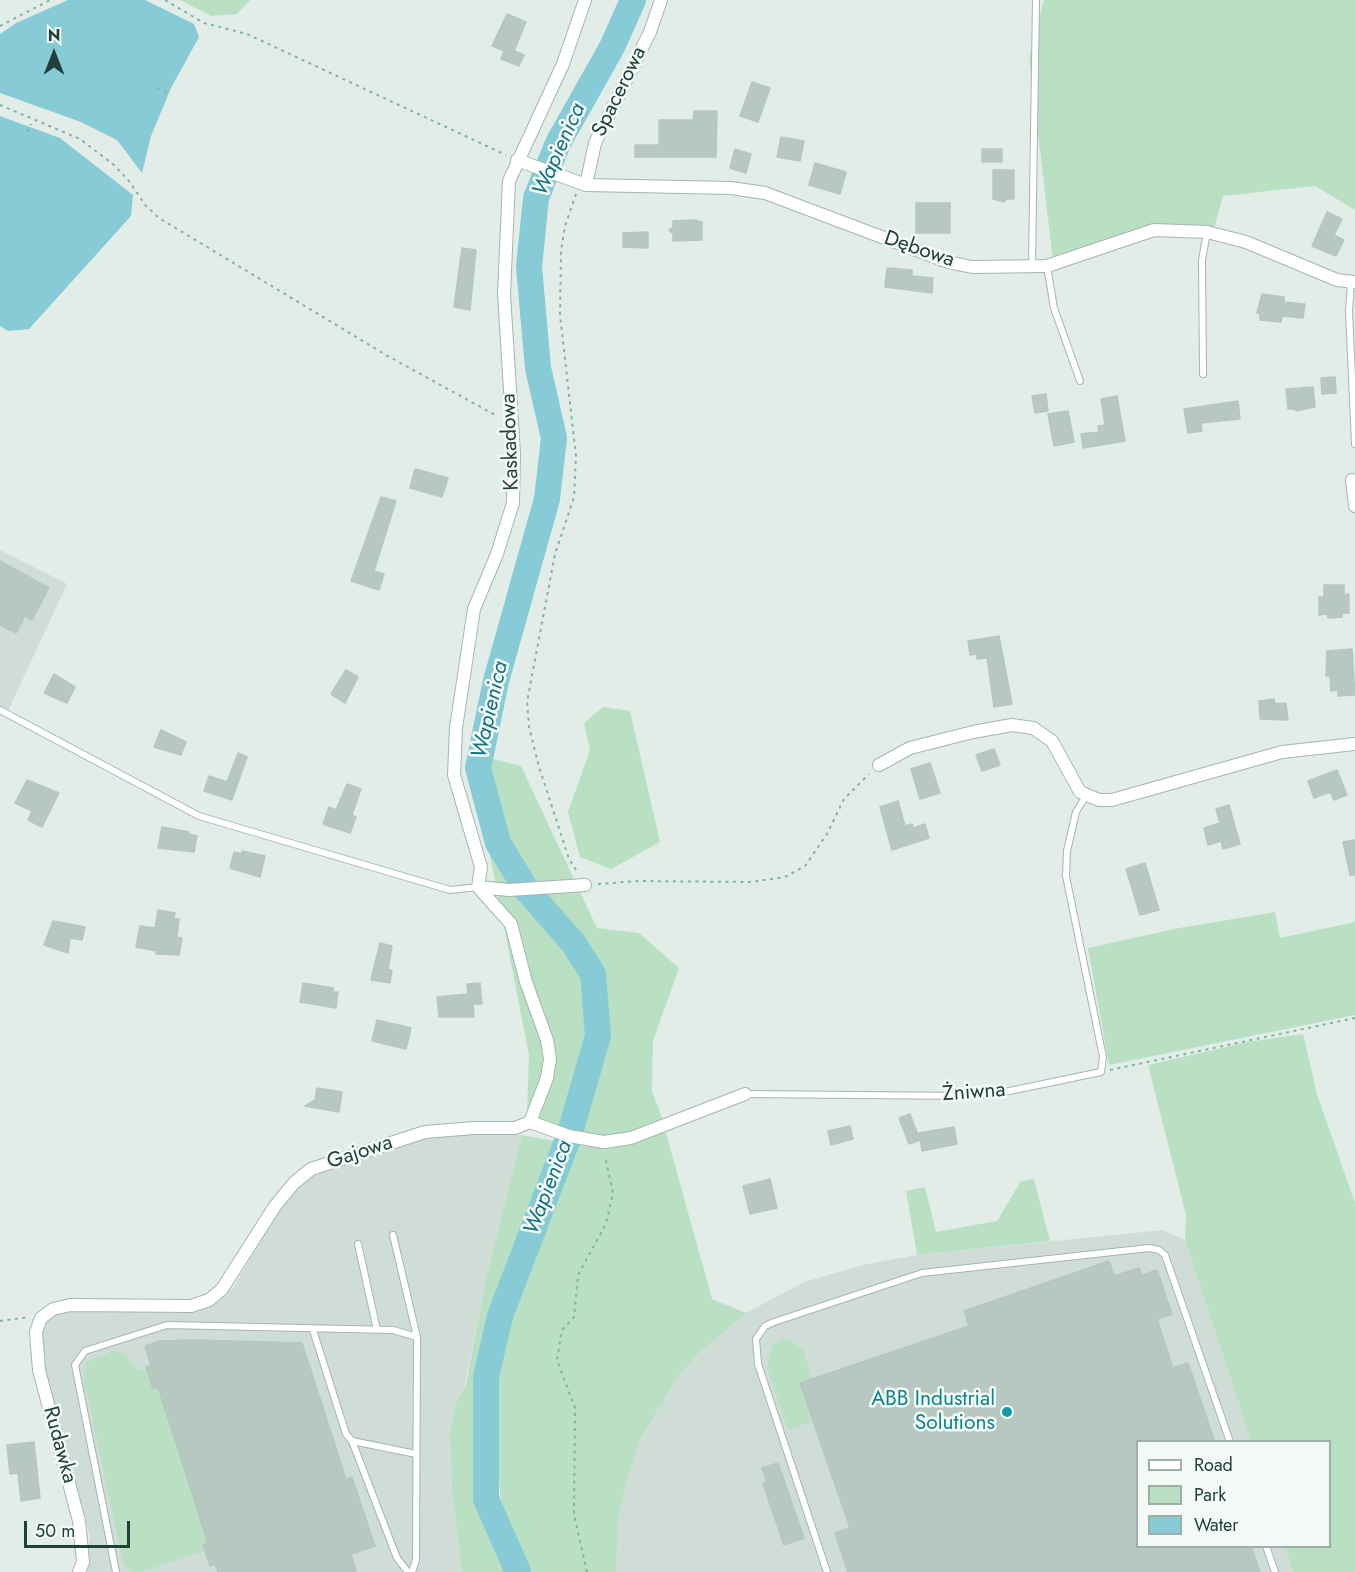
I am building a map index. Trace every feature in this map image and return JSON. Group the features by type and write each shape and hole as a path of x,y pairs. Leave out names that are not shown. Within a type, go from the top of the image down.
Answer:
{"street":[{"name":"Kaskadowa","path":"478,887 481,867 454,775 456,728 474,609 497,554 513,503 514,454 510,423 504,294 509,181 516,160 563,64 585,0"},
{"name":"Spacerowa","path":"578,183 595,143 650,32 661,0"},
{"name":"Dębowa","path":"516,160 578,183 730,188 765,193 948,262 972,267 1047,266 1154,230 1207,232 1246,242 1337,280 1353,282"},
{"path":"1353,480 1355,506"},
{"path":"879,765 910,748 973,732 1012,725 1033,728 1052,741 1080,792 1086,796 1112,800 1282,752 1355,744"},
{"path":"478,887 509,890 585,885"},
{"path":"478,887 512,924 526,982 547,1040 550,1059 548,1078 530,1122 569,1136 599,1142"},
{"name":"Żniwna","path":"599,1142 631,1138 745,1094"},
{"name":"Gajowa","path":"41,1317 52,1309 70,1305 191,1306 209,1300 222,1289 275,1206 294,1183 311,1169 425,1132 474,1128 515,1128 530,1122"},
{"name":"Rudawka","path":"41,1317 36,1332 39,1370 79,1521 83,1562 79,1572"}],"lane":[{"path":"1032,265 1036,0"},
{"path":"1203,374 1202,260 1207,232"},
{"path":"1047,266 1054,308 1080,381"},
{"path":"1353,282 1349,312 1355,444"},
{"path":"0,710 199,816 450,890 478,887"},
{"path":"1086,796 1076,812 1068,851 1066,876 1103,1057 1101,1072"},
{"name":"Żniwna","path":"745,1094 971,1096 995,1094 1101,1072"},
{"path":"313,1330 342,1424 352,1441 397,1558 410,1572 416,1560 417,1337 393,1235"},
{"path":"358,1244 377,1330"},
{"path":"827,1572 758,1364 756,1339 759,1332 774,1322 922,1274 1149,1248 1159,1250 1165,1255 1229,1440"},
{"path":"116,1572 75,1365 78,1357 84,1351 167,1325 377,1330 406,1332 417,1337"},
{"path":"352,1441 416,1454"},
{"path":"1267,1548 1275,1572"}],"path":[{"path":"0,26 50,0"},
{"path":"165,0 204,23 247,34 516,160"},
{"path":"157,88 171,94"},
{"path":"0,105 37,118 80,139 114,165 146,206 159,218 386,355 510,423"},
{"path":"27,132 31,124"},
{"path":"578,183 565,226 561,251 560,315 576,456 574,497 555,554 527,702 529,728 539,767 569,859 585,885 638,881 751,882 785,877 805,866 827,834 844,799 879,765"},
{"path":"1101,1072 1355,1018"},
{"path":"587,1572 574,1514 575,1408 557,1360 562,1330 574,1317 578,1275 606,1224 613,1193 599,1142"},
{"path":"0,1321 41,1317"}],"shaded area":[{"path":"0,550 67,584 8,711 0,707"},
{"path":"487,1131 522,1135 485,1283 465,1384 455,1404 450,1431 452,1491 462,1572 85,1572 90,1537 43,1367 43,1328 46,1319 65,1310 203,1309 220,1300 233,1288 275,1217 307,1178 408,1142 452,1133"},
{"path":"1163,1230 1185,1240 1251,1440 1136,1440 1136,1548 1285,1548 1293,1572 616,1572 618,1521 625,1486 639,1442 677,1378 696,1356 746,1313 804,1282 867,1264 917,1255"}],"green space":[{"path":"180,0 250,0 237,14 211,16"},
{"path":"1044,0 1355,0 1355,210 1315,186 1223,196 1214,228 1154,225 1053,261 1029,57"},
{"path":"603,707 630,711 660,842 611,869 580,857 568,812 590,750 584,723"},
{"path":"470,753 521,766 597,928 639,933 679,968 653,1041 652,1091 664,1123 630,1134 604,1139 580,1137 527,1116 529,1055"},
{"path":"1275,912 1280,938 1355,922 1355,1015 1109,1065 1088,948 1179,928"},
{"path":"1303,1034 1317,1094 1355,1203 1355,1572 1293,1572 1285,1548 1331,1548 1331,1440 1251,1440 1185,1240 1186,1215 1148,1065 1248,1042"},
{"path":"665,1129 712,1299 746,1313 696,1356 677,1378 639,1442 625,1486 618,1521 616,1572 526,1572 515,1550 501,1503 496,1443 497,1386 505,1327 579,1142"},
{"path":"522,1135 559,1142 492,1308 477,1372 474,1458 478,1502 507,1572 462,1572 452,1491 450,1432 455,1404 466,1384 485,1283"},
{"path":"1034,1179 1050,1241 917,1255 906,1191 925,1187 936,1232 997,1221 1021,1181"},
{"path":"784,1339 791,1340 803,1350 812,1378 799,1383 812,1422 788,1430 767,1367 772,1345"},
{"path":"113,1351 123,1353 138,1370 146,1369 153,1388 158,1387 208,1543 203,1545 205,1551 141,1572 129,1571 123,1562 83,1375 87,1362"}],"water":[{"path":"68,0 145,0 194,24 199,37 171,88 151,136 142,173 117,140 81,122 0,93 0,34 16,23"},
{"path":"0,116 60,138 133,195 131,216 29,329 8,331 0,326"}],"building":[{"path":"507,14 526,22 514,51 524,55 519,66 501,59 504,51 492,46"},
{"path":"752,82 770,88 758,122 740,116"},
{"path":"694,111 717,111 716,157 635,157 635,145 659,145 659,120 693,120"},
{"path":"781,137 804,141 800,161 777,157"},
{"path":"735,149 751,154 746,173 730,168"},
{"path":"982,149 1002,149 1002,162 982,162"},
{"path":"815,163 846,172 840,194 809,185"},
{"path":"993,170 1014,170 1014,199 1006,199 1004,202 993,199"},
{"path":"916,203 950,203 950,233 916,233"},
{"path":"1327,212 1342,219 1334,235 1344,240 1336,256 1312,246"},
{"path":"673,221 702,222 702,240 673,241 673,234 669,230 673,227"},
{"path":"648,232 648,248 623,247 623,233"},
{"path":"462,248 476,250 470,310 454,307"},
{"path":"887,268 912,270 912,276 933,278 932,293 885,287"},
{"path":"1262,294 1284,297 1284,302 1305,304 1303,318 1282,316 1281,322 1260,320 1260,314 1257,313"},
{"path":"1335,377 1336,393 1322,394 1321,378"},
{"path":"1313,387 1315,407 1296,411 1288,409 1286,389"},
{"path":"1046,394 1048,411 1035,413 1032,396"},
{"path":"1117,396 1125,441 1083,448 1081,434 1099,432 1098,426 1105,425 1101,399"},
{"path":"1238,401 1240,419 1201,423 1202,431 1188,433 1184,409"},
{"path":"1068,411 1074,442 1054,446 1048,414"},
{"path":"415,469 448,478 442,497 410,488"},
{"path":"381,497 396,501 374,571 384,574 379,590 351,581"},
{"path":"0,561 49,588 32,620 25,616 16,633 0,625"},
{"path":"1324,585 1344,585 1344,595 1349,594 1349,613 1342,613 1342,617 1328,618 1327,614 1319,615 1319,597 1324,597"},
{"path":"999,636 1012,704 994,707 987,658 977,659 977,654 970,655 968,641"},
{"path":"1352,649 1355,695 1338,696 1338,690 1331,691 1330,676 1326,676 1327,651"},
{"path":"346,670 358,677 345,703 331,694"},
{"path":"54,674 75,687 67,703 44,693"},
{"path":"1274,699 1275,704 1286,703 1288,720 1260,719 1259,701"},
{"path":"161,730 186,742 181,755 154,747"},
{"path":"994,749 1000,765 982,771 976,755"},
{"path":"238,753 247,757 232,800 204,791 209,776 227,782"},
{"path":"930,763 940,793 920,799 911,769"},
{"path":"1337,770 1347,795 1334,800 1330,792 1314,798 1308,781"},
{"path":"27,780 59,793 42,827 28,820 32,811 15,803"},
{"path":"347,784 361,789 352,815 356,817 350,833 323,824 329,807 336,810"},
{"path":"898,801 905,826 912,824 913,828 925,824 929,838 892,850 880,807"},
{"path":"1229,805 1240,844 1223,849 1221,841 1208,845 1204,828 1220,823 1216,809"},
{"path":"162,827 189,832 197,836 194,852 158,848"},
{"path":"1355,840 1355,875 1350,875 1343,842"},
{"path":"242,851 265,856 260,877 230,868 234,852 242,854"},
{"path":"1145,863 1159,910 1140,915 1126,869"},
{"path":"158,910 175,913 174,919 179,919 177,937 182,938 179,955 156,954 156,951 136,947 140,926 155,928"},
{"path":"53,921 85,927 82,940 70,938 68,953 44,945"},
{"path":"380,943 392,946 388,970 392,970 390,983 371,980"},
{"path":"303,983 333,988 333,992 338,992 336,1008 300,1002"},
{"path":"480,983 482,1004 473,1004 474,1017 439,1017 437,997 468,994 467,984"},
{"path":"377,1020 411,1028 406,1049 372,1041"},
{"path":"317,1088 342,1092 339,1112 305,1106 315,1100"},
{"path":"910,1114 920,1140 909,1144 899,1118"},
{"path":"850,1126 853,1139 831,1145 828,1131"},
{"path":"954,1127 957,1144 922,1151 919,1133"},
{"path":"770,1179 777,1208 750,1214 743,1186"},
{"name":"ABB Industrial Solutions","path":"1109,1261 1114,1276 1139,1268 1142,1275 1157,1270 1172,1314 1157,1319 1173,1368 1188,1363 1214,1440 1136,1440 1136,1548 1252,1548 1260,1572 848,1572 835,1533 850,1528 800,1383 969,1326 964,1311"},
{"path":"160,1341 302,1343 346,1479 352,1477 375,1546 351,1554 356,1572 218,1572 215,1564 210,1566 203,1545 208,1543 158,1387 153,1389 146,1367 151,1366 145,1346"},
{"path":"34,1442 40,1498 21,1501 18,1473 10,1474 7,1445"},
{"path":"778,1463 804,1538 784,1545 763,1484 767,1482 762,1468"}],"waterway":[{"name":"Wapienica","path":"518,1572 486,1499 486,1377 500,1316 569,1136 598,1036 593,974 574,944 526,889 498,843 478,768 496,681 547,499 554,438 538,368 529,267 536,198 558,143 612,47 633,0"}],"place":[{"name":"ABB Industrial Solutions","path":"1007,1412"}]}
